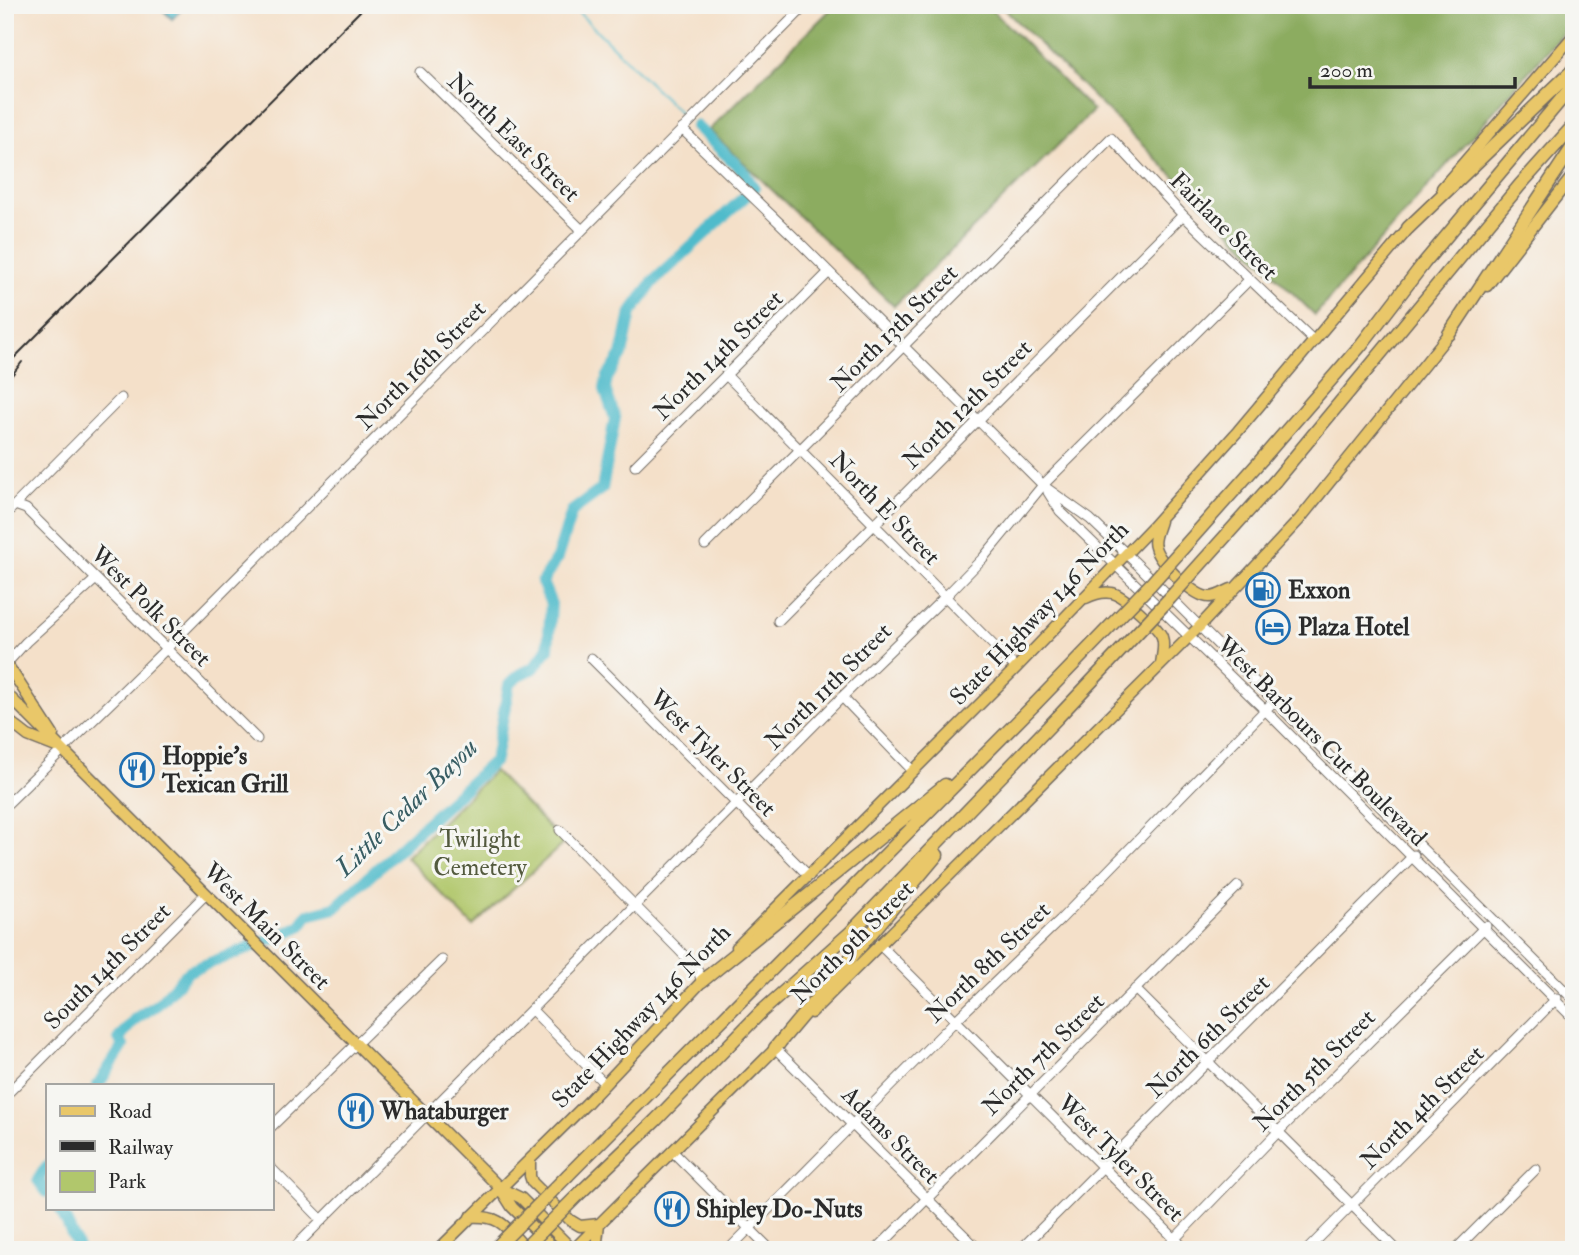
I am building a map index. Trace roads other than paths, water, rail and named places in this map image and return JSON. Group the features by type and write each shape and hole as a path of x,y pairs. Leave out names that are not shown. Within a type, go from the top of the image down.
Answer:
{"highway":[{"path":"1408,228 1574,69"},
{"path":"494,1250 1151,584 1361,345 1424,263 1574,84"},
{"path":"525,1250 761,1012 851,932 996,784 1170,598 1275,481 1520,185 1574,125"},
{"path":"1450,334 1574,145"},
{"path":"702,981 991,747"},
{"path":"775,1048 996,784"}],"main road":[{"name":"State Highway 146 North","path":"438,1250 605,1084 702,981 1016,668 1162,515 1238,431 1574,35"},
{"path":"1161,664 1299,520 1450,334 1574,174"},
{"path":"1162,515 1154,543 1156,551 1168,568 1204,597 1212,598 1237,587"},
{"path":"1081,601 1096,593 1110,592 1122,597 1160,632 1163,645 1161,664"},
{"path":"6,662 61,749"},
{"name":"North 9th Street","path":"573,1250 1161,664"},
{"name":"West Main Street","path":"5,692 500,1188 512,1207 556,1250"},
{"path":"5,718 28,736 61,749"},
{"path":"530,1160 530,1176 533,1182 570,1220 580,1226 599,1224 596,1250"},
{"name":"West Main Street","path":"500,1188 521,1198 573,1250"},
{"path":"470,1217 488,1216 499,1221 525,1250"}],"street":[{"name":"North 16th Street","path":"5,806 167,648 806,5"},
{"name":"North East Street","path":"420,72 582,230"},
{"name":"West Barbours Cut Boulevard","path":"682,129 1044,486 1090,519 1126,553 1574,1000"},
{"name":"Fairlane Street","path":"1111,138 1183,215 1313,340"},
{"name":"North 13th Street","path":"705,545 1111,138"},
{"name":"North 12th Street","path":"778,621 1183,215"},
{"name":"North 14th Street","path":"635,466 829,272"},
{"name":"North 11th Street","path":"292,1250 842,697 945,597 983,558 1044,486 1250,279"},
{"name":"North E Street","path":"726,375 1016,668"},
{"path":"5,515 121,398"},
{"name":"West Barbours Cut Boulevard","path":"1044,486 1060,510 1265,710 1574,1019"},
{"name":"West Polk Street","path":"15,505 26,509 257,739"},
{"path":"6,662 96,579"},
{"name":"West Tyler Street","path":"591,658 809,876"},
{"path":"842,697 912,770"},
{"name":"North 8th Street","path":"728,1250 956,1020 1060,920 1274,701"},
{"path":"560,830 697,969 702,981"},
{"name":"North 6th Street","path":"1020,1250 1421,847"},
{"name":"North 7th Street","path":"876,1250 1238,886"},
{"name":"South 14th Street","path":"5,1096 206,894"},
{"name":"North 5th Street","path":"1164,1250 1278,1132 1493,919"},
{"name":"West Tyler Street","path":"880,944 1186,1250"},
{"path":"273,1125 442,960"},
{"path":"1135,989 1398,1250"},
{"name":"North 4th Street","path":"1307,1250 1564,990"},
{"path":"532,1010 605,1084"},
{"name":"Adams Street","path":"775,1048 979,1250"},
{"path":"672,1151 771,1250"},
{"path":"1455,1250 1536,1169"},
{"path":"273,1170 321,1219"}],"water":[{"path":"158,5 186,5 172,19"}],"waterway":[{"name":"Little Cedar Bayou","path":"571,5 685,118"},
{"name":"Little Cedar Bayou","path":"99,1084 123,1046 119,1038 135,1019 158,1004 189,971 280,936 300,926 308,915 335,908 495,760 509,685 519,675 534,668 548,649 551,604 542,582 557,558 572,511 602,489 615,418 605,389 607,378 622,355 631,313 653,282 754,188 743,171 696,126"},
{"name":"Little Cedar Bayou","path":"46,1168 38,1180 46,1191"},
{"name":"Little Cedar Bayou","path":"61,1210 79,1250"}],"railway":[{"path":"5,367 366,5"},
{"path":"5,384 22,362"}],"place":[{"name":"Exxon","path":"1263,590"},
{"name":"Plaza Hotel","path":"1273,627"},
{"name":"Hoppie's Texican Grill","path":"137,770"},
{"name":"Whataburger","path":"356,1111"},
{"name":"Shipley Do-Nuts","path":"672,1209"}],"park label":[{"name":"Twilight Cemetery","path":"480,853"}]}
